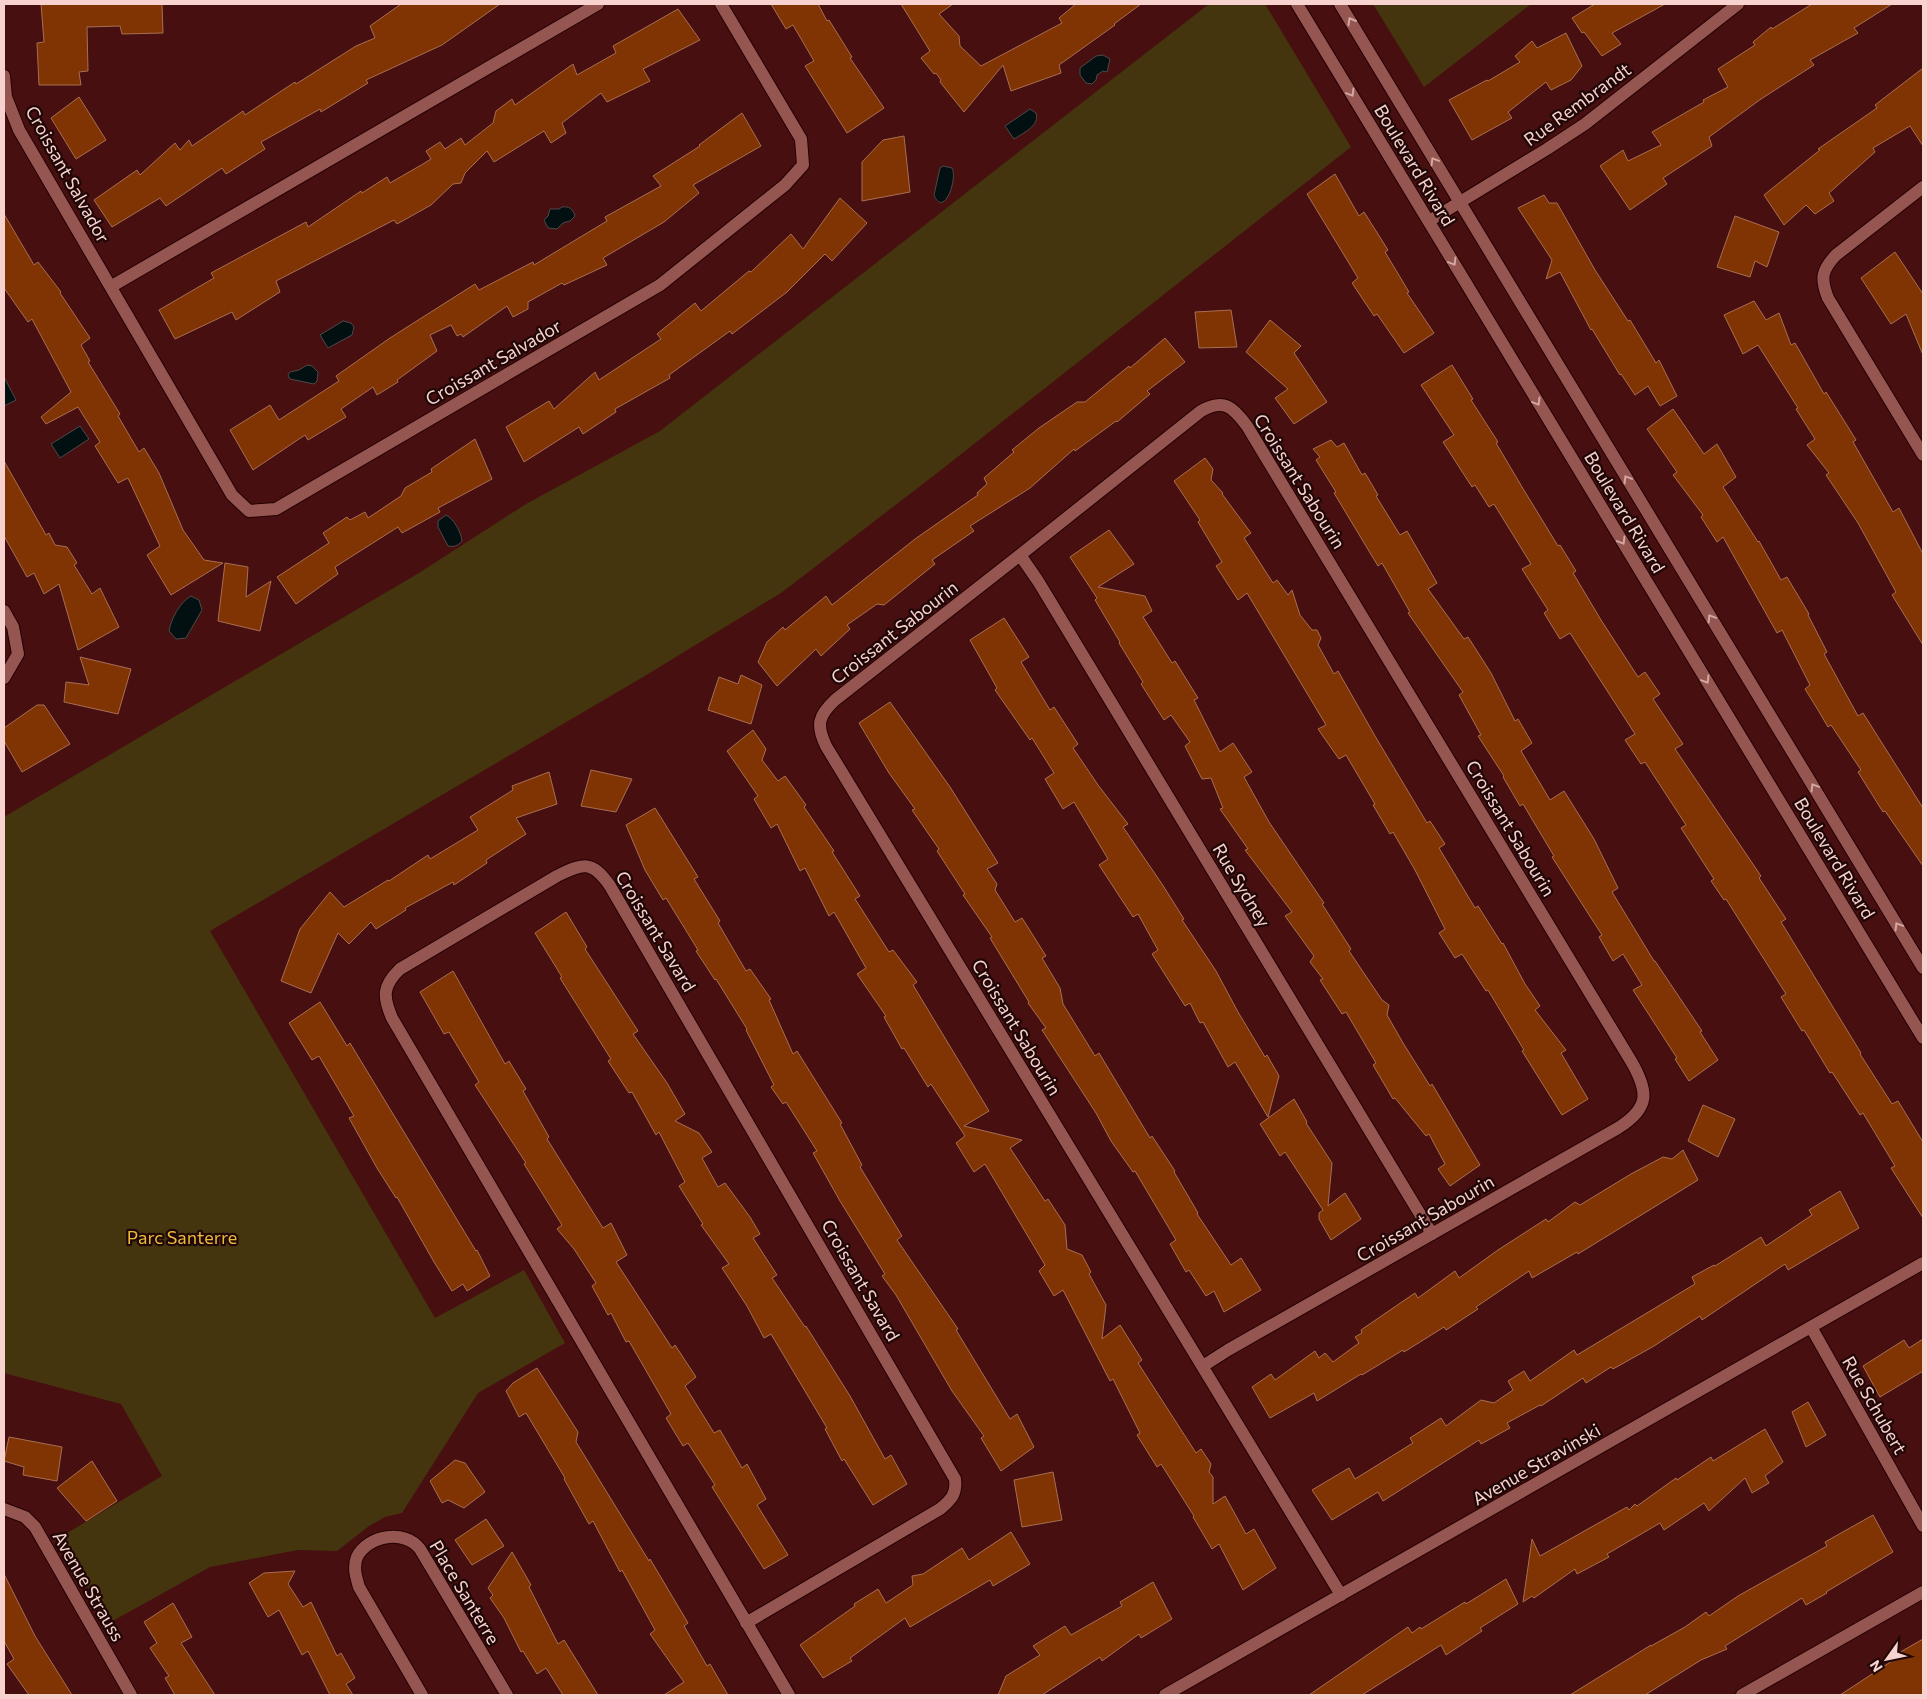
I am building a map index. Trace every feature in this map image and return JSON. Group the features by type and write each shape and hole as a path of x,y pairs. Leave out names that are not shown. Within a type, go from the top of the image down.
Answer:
{"street":[{"path":"112,286 598,4"},
{"name":"Croissant Salvador","path":"4,76 6,97 19,130 112,286 232,495 249,511 276,509 660,285 785,185 803,165 801,139 721,4"},
{"name":"Boulevard Rivard","path":"1297,4 1923,1038"},
{"name":"Boulevard Rivard","path":"1340,4 1923,968"},
{"name":"Rue Rembrandt","path":"1428,220 1547,149 1585,124 1738,4"},
{"path":"1923,187 1836,255 1826,268 1823,280 1828,298 1923,455"},
{"name":"Croissant Sabourin","path":"1203,1366 1632,1120 1640,1110 1643,1100 1643,1087 1631,1061 1247,426 1231,408 1221,404 1211,405 1201,411 835,700 825,710 820,720 820,733 831,755 1341,1595"},
{"name":"Rue Sydney","path":"1020,555 1043,590 1432,1234"},
{"path":"4,611 13,627 18,654 4,678"},
{"name":"Croissant Savard","path":"746,1623 940,1509 954,1495 956,1488 955,1479 610,886 602,874 594,868 586,865 576,866 400,969 391,977 386,986 385,997 387,1007 746,1623 789,1695"},
{"name":"Avenue Stravinski","path":"1165,1695 1923,1263"},
{"name":"Rue Schubert","path":"1811,1328 1923,1526"},
{"name":"Avenue Strauss","path":"4,1509 25,1517 35,1527 131,1695"},
{"name":"Place Santerre","path":"422,1695 359,1587 355,1575 361,1551 376,1541 393,1536 411,1539 420,1549 507,1695"},
{"path":"1742,1695 1923,1592"}],"green space":[{"name":"Parc Santerre","path":"1209,4 1265,4 1351,147 941,470 781,593 643,677 210,931 435,1318 524,1270 565,1343 478,1393 402,1513 385,1517 369,1526 337,1551 298,1550 210,1567 109,1623 59,1538 162,1476 121,1404 4,1373 4,817 419,573 526,504 660,431"},
{"path":"1373,4 1531,4 1424,87"}],"shaded area":[{"path":"1103,55 1110,59 1107,72 1103,71 1097,75 1096,80 1092,84 1086,83 1080,75 1080,68 1096,56"},
{"path":"1030,109 1036,113 1036,122 1030,129 1014,139 1005,126"},
{"path":"943,166 952,168 953,180 946,200 942,202 938,201 934,195 940,168"},
{"path":"570,208 575,216 557,229 548,228 544,220 548,216 550,209"},
{"path":"343,321 351,323 354,327 352,335 328,348 320,335"},
{"path":"307,365 312,366 318,372 317,381 314,384 290,379 288,375 290,372 299,370"},
{"path":"4,377 16,400 4,406"},
{"path":"80,426 89,439 60,458 51,444"},
{"path":"446,515 457,526 460,534 462,541 456,546 448,546 438,527 438,521"},
{"path":"191,596 199,600 202,610 186,638 176,639 169,631 172,621 180,607"}],"building":[{"path":"41,4 162,4 163,33 122,34 120,26 87,27 88,71 79,72 81,85 39,85 37,43 44,42"},
{"path":"401,4 500,4 442,45 366,80 368,83 321,112 320,109 261,142 265,149 226,174 222,168 166,206 160,198 112,227 94,200 137,170 140,175 175,143 180,150 189,140 192,146 243,111 245,115 295,82 296,84 356,46 375,38 370,26"},
{"path":"771,4 818,4 827,21 829,20 852,57 850,58 884,108 847,133 805,66 814,61 793,25 786,29"},
{"path":"901,4 953,4 939,14 959,36 960,46 981,66 1062,23 1059,18 1076,4 1141,4 1059,65 1061,73 1011,91 1003,65 964,112 940,82 941,80 936,73 934,74 921,58 930,51"},
{"path":"1595,4 1665,4 1612,33 1621,44 1602,56 1572,18"},
{"path":"1812,4 1892,4 1854,28 1858,33 1810,60 1814,65 1761,99 1709,137 1712,146 1663,178 1667,184 1630,210 1600,166 1623,150 1628,161 1661,145 1652,132 1704,102 1703,100 1728,87 1718,69 1755,45 1753,42 1771,27 1772,29"},
{"path":"678,9 700,40 643,69 650,81 607,102 601,93 562,123 566,133 551,143 544,131 494,162 487,151 465,173 461,183 453,184 431,205 397,224 394,220 276,281 280,292 236,320 232,312 175,339 159,310 214,278 211,273 306,222 308,227 361,191 362,193 387,177 390,183 431,159 426,151 440,142 445,149 461,138 465,145 493,123 496,111 512,99 515,105 573,64 577,75 616,53 613,46"},
{"path":"1566,33 1582,66 1571,80 1551,90 1546,82 1508,112 1512,118 1472,140 1449,100 1488,81 1520,62 1515,56 1532,41 1537,48"},
{"path":"1923,68 1923,146 1910,126 1873,148 1875,152 1829,193 1834,201 1815,214 1806,205 1784,225 1764,195 1820,150 1818,149 1877,108 1875,105"},
{"path":"79,97 106,140 76,159 51,118"},
{"path":"742,113 761,146 693,185 699,193 664,222 603,258 607,265 564,285 562,283 528,302 528,309 513,317 507,306 463,337 461,334 457,336 451,325 430,335 437,351 397,380 398,382 377,395 373,387 341,409 346,417 308,440 305,435 253,470 230,430 270,405 279,420 339,381 336,376 390,338 475,284 479,290 533,262 534,265 607,221 605,217 661,186 653,176 700,146"},
{"path":"904,136 910,192 862,201 862,162 883,140"},
{"path":"1335,174 1359,216 1364,212 1388,250 1385,252 1409,292 1407,293 1434,333 1404,353 1377,314 1374,316 1352,283 1358,278 1307,194"},
{"path":"1544,195 1549,203 1557,203 1595,270 1628,321 1630,320 1656,363 1659,360 1677,396 1660,406 1648,386 1635,395 1591,330 1560,272 1546,279 1552,260 1518,208"},
{"path":"840,198 867,223 832,261 825,254 787,292 732,334 730,331 669,375 670,378 615,409 616,412 583,434 579,427 524,462 506,427 549,401 554,409 595,372 599,380 661,339 657,334 695,303 701,311 749,271 751,272 791,234 803,249"},
{"path":"4,214 34,265 38,262 61,292 90,338 81,345 90,361 88,362 120,414 118,416 139,452 144,448 159,473 183,530 204,560 223,563 171,595 147,555 160,546 128,478 118,483 95,446 100,442 78,407 46,424 41,417 71,392 32,319 28,322 4,288"},
{"path":"1735,216 1779,232 1767,267 1755,261 1750,277 1717,267"},
{"path":"1895,252 1923,294 1923,355 1906,314 1891,324 1861,278"},
{"path":"1754,301 1766,320 1779,313 1791,345 1795,343 1824,394 1826,392 1856,440 1853,442 1893,512 1899,508 1923,554 1923,645 1892,595 1896,592 1858,523 1826,475 1829,473 1807,445 1815,439 1796,409 1798,408 1758,345 1743,354 1724,315"},
{"path":"1231,310 1237,347 1199,348 1195,312"},
{"path":"1270,320 1301,346 1294,353 1327,402 1294,424 1275,398 1288,389 1246,352"},
{"path":"1165,338 1185,362 1147,391 1150,394 1117,422 1075,451 1074,449 1030,488 970,526 974,531 932,560 935,564 884,605 877,604 847,625 850,629 821,656 816,649 777,686 758,662 767,642 783,627 785,630 826,596 832,605 915,539 978,495 977,493 987,484 984,478 1014,452 1012,450 1039,428 1077,402 1085,402 1129,366 1130,368"},
{"path":"1452,365 1473,399 1471,400 1498,442 1496,443 1522,487 1558,546 1560,545 1576,571 1573,573 1601,620 1638,677 1645,672 1660,694 1653,699 1683,744 1675,749 1761,876 1759,878 1786,919 1781,922 1860,1054 1892,1104 1898,1101 1923,1142 1923,1218 1891,1168 1895,1166 1863,1113 1860,1115 1832,1072 1830,1073 1804,1030 1802,1031 1781,997 1786,994 1726,899 1724,900 1711,881 1714,879 1681,828 1686,825 1645,762 1641,764 1625,740 1635,734 1570,633 1560,639 1544,613 1548,610 1522,569 1531,564 1494,504 1489,507 1475,485 1472,487 1443,442 1454,435 1421,385"},
{"path":"1673,409 1704,454 1717,444 1736,477 1723,487 1759,541 1781,580 1787,577 1809,614 1827,652 1824,654 1858,716 1863,713 1923,808 1923,866 1885,811 1883,812 1858,772 1861,770 1831,725 1828,727 1805,689 1810,685 1782,630 1777,633 1723,537 1717,542 1701,517 1703,515 1673,475 1677,472 1647,429"},
{"path":"475,439 492,479 438,508 440,512 402,533 398,527 335,567 338,574 296,604 277,577 329,543 323,533 347,517 350,520 365,512 368,518 401,496 405,488 432,472 431,469"},
{"path":"1331,440 1337,447 1344,443 1362,475 1365,473 1378,495 1376,496 1400,535 1407,531 1437,583 1428,589 1464,639 1468,637 1491,673 1515,721 1518,719 1532,743 1521,751 1550,800 1564,791 1594,839 1618,888 1612,892 1654,961 1702,1031 1700,1032 1718,1060 1689,1081 1675,1059 1677,1058 1633,990 1642,985 1623,954 1613,961 1599,937 1602,935 1552,857 1554,856 1523,804 1520,806 1504,776 1478,736 1481,735 1459,695 1463,692 1408,613 1410,612 1382,563 1378,566 1334,493 1336,492 1316,460 1320,457 1313,449"},
{"path":"1205,458 1213,469 1211,480 1223,493 1251,533 1244,538 1273,583 1277,580 1288,595 1292,590 1300,615 1312,630 1317,630 1321,638 1318,645 1334,674 1338,671 1427,823 1430,821 1445,844 1439,848 1475,908 1478,906 1503,943 1525,984 1540,1006 1535,1010 1566,1050 1561,1053 1588,1099 1562,1115 1522,1051 1524,1050 1488,990 1486,991 1462,954 1455,958 1439,933 1445,929 1415,870 1393,832 1390,834 1346,755 1339,759 1318,729 1326,725 1247,593 1238,600 1216,566 1222,562 1198,522 1200,520 1174,481"},
{"path":"4,461 46,535 49,533 55,545 67,547 77,563 74,565 92,594 100,588 119,627 78,650 59,584 44,594 34,573 27,577 4,536"},
{"path":"1109,530 1134,564 1098,587 1145,596 1152,611 1143,617 1172,663 1175,661 1198,698 1194,700 1220,752 1233,743 1252,772 1244,777 1269,822 1324,903 1322,904 1351,949 1349,951 1382,1000 1389,1005 1387,1015 1430,1086 1432,1084 1480,1165 1450,1186 1438,1169 1445,1164 1429,1134 1426,1136 1395,1098 1393,1099 1373,1065 1376,1063 1346,1012 1342,1014 1320,980 1323,979 1310,962 1314,956 1285,916 1292,912 1245,850 1248,849 1220,809 1223,808 1211,778 1202,779 1185,746 1190,742 1171,715 1164,720 1141,684 1143,682 1095,600 1097,598 1070,557"},
{"path":"225,563 248,567 246,597 271,581 260,631 218,621"},
{"path":"1004,618 1029,657 1021,662 1050,710 1054,707 1078,744 1073,748 1128,824 1123,827 1184,919 1182,920 1216,971 1265,1057 1267,1055 1279,1076 1268,1117 1235,1062 1228,1067 1203,1022 1200,1023 1190,1003 1185,1006 1152,954 1158,950 1138,914 1133,917 1099,865 1108,859 1074,802 1063,809 1045,779 1054,773 1032,738 1030,740 995,690 997,688 970,640"},
{"path":"80,657 131,669 118,714 64,702 66,682 89,685"},
{"path":"741,675 762,685 751,724 708,710 719,677 738,684"},
{"path":"890,702 950,787 998,863 987,869 997,884 995,890 1015,922 1022,918 1046,956 1042,958 1060,988 1063,1004 1095,1056 1099,1053 1150,1138 1152,1136 1175,1171 1197,1214 1231,1265 1241,1258 1261,1290 1224,1312 1214,1291 1206,1296 1189,1270 1186,1272 1170,1244 1176,1240 1135,1171 1133,1172 1111,1141 1096,1113 1042,1030 1046,1028 1028,1003 990,938 992,937 963,895 965,894 937,851 939,849 912,810 915,809 889,773 859,723"},
{"path":"37,705 44,705 70,744 22,772 4,741 4,728"},
{"path":"753,730 766,749 762,760 778,781 785,776 806,805 804,807 834,851 832,852 860,896 855,899 889,952 893,950 917,982 913,985 989,1111 964,1126 1022,1140 1010,1148 1045,1201 1048,1199 1065,1225 1067,1249 1082,1255 1091,1272 1089,1274 1106,1305 1102,1339 1120,1325 1142,1360 1138,1363 1196,1453 1201,1449 1211,1464 1209,1472 1213,1477 1213,1504 1225,1496 1246,1534 1254,1529 1276,1568 1243,1590 1219,1544 1212,1549 1194,1516 1161,1464 1157,1467 1137,1435 1140,1433 1113,1379 1110,1381 1063,1290 1054,1296 1039,1271 1045,1265 985,1164 974,1172 956,1143 965,1136 931,1084 928,1087 904,1048 902,1049 884,1017 886,1016 857,974 866,968 834,912 829,916 805,868 800,871 777,824 771,828 754,799 758,796 727,751"},
{"path":"591,770 632,779 616,812 581,806"},
{"path":"549,772 557,804 516,818 526,834 486,860 487,863 454,885 453,882 405,908 406,910 376,929 371,922 349,944 338,933 311,993 281,981 300,929 330,892 344,907 389,881 428,855 430,859 478,830 470,817 513,790 512,786"},
{"path":"655,808 698,877 694,879 720,921 718,923 746,971 750,969 771,999 769,1000 793,1054 797,1051 842,1123 840,1124 862,1165 860,1167 902,1236 897,1240 958,1329 956,1330 1010,1419 1017,1414 1034,1447 1001,1471 981,1438 984,1436 952,1391 896,1295 882,1276 885,1274 813,1153 817,1151 786,1102 783,1104 771,1087 774,1085 747,1029 696,951 698,950 666,898 663,900 645,870 626,825"},
{"path":"566,912 587,947 585,949 638,1031 633,1034 667,1083 685,1114 675,1121 699,1133 712,1152 702,1158 718,1187 725,1183 750,1217 760,1234 753,1238 777,1275 772,1278 806,1326 850,1396 885,1459 891,1455 907,1484 873,1505 844,1459 842,1461 825,1429 827,1428 771,1334 764,1338 747,1306 722,1268 729,1264 701,1225 703,1224 679,1186 685,1182 659,1132 656,1135 632,1092 629,1093 608,1061 611,1059 560,978 562,977 535,933"},
{"path":"453,971 505,1064 509,1061 526,1089 523,1091 549,1137 547,1139 572,1179 603,1228 611,1223 627,1255 616,1262 672,1348 675,1345 696,1377 685,1386 714,1433 720,1430 742,1468 747,1464 766,1499 757,1505 788,1555 764,1569 712,1487 715,1485 688,1443 683,1446 666,1418 671,1414 629,1341 626,1342 611,1313 608,1315 592,1286 596,1283 574,1249 557,1229 562,1225 524,1164 526,1163 475,1085 479,1082 449,1032 444,1034 420,992"},
{"path":"320,1002 347,1046 350,1043 477,1250 490,1276 467,1291 463,1284 452,1291 397,1197 377,1168 349,1118 354,1116 319,1056 312,1060 289,1023"},
{"path":"1294,1099 1306,1123 1332,1163 1328,1206 1345,1193 1361,1219 1331,1240 1319,1219 1319,1213 1323,1210 1285,1152 1280,1156 1260,1124"},
{"path":"1703,1105 1735,1119 1718,1157 1688,1141"},
{"path":"1683,1150 1698,1180 1578,1254 1577,1252 1532,1278 1529,1271 1446,1330 1444,1327 1317,1401 1314,1393 1270,1418 1252,1387 1271,1374 1275,1380 1315,1351 1319,1358 1325,1353 1333,1362 1359,1343 1355,1337 1362,1333 1361,1330 1415,1293 1418,1298 1455,1271 1459,1278 1498,1250 1546,1219 1548,1222 1575,1202 1580,1205 1631,1174 1663,1157 1672,1159"},
{"path":"1840,1191 1859,1228 1788,1270 1785,1264 1702,1320 1700,1316 1654,1346 1613,1369 1611,1367 1586,1383 1583,1378 1541,1406 1507,1423 1510,1428 1481,1444 1479,1440 1383,1501 1378,1492 1332,1520 1312,1490 1349,1468 1355,1479 1413,1443 1410,1438 1441,1418 1446,1426 1481,1400 1494,1403 1513,1390 1508,1381 1524,1371 1530,1381 1574,1350 1577,1355 1695,1284 1692,1277 1715,1266 1761,1237 1766,1246 1812,1215 1809,1210"},
{"path":"1923,1339 1923,1371 1880,1397 1863,1366 1904,1340 1909,1348"},
{"path":"537,1368 578,1432 576,1442 649,1561 650,1559 688,1623 684,1626 707,1666 710,1664 728,1695 664,1695 684,1682 650,1634 655,1630 622,1570 620,1572 593,1521 589,1524 565,1478 526,1413 519,1417 506,1391 513,1383"},
{"path":"1808,1402 1826,1435 1806,1447 1792,1412"},
{"path":"1765,1429 1783,1462 1765,1476 1769,1483 1752,1493 1745,1478 1709,1511 1704,1503 1664,1530 1660,1523 1607,1554 1609,1557 1577,1574 1575,1569 1534,1598 1532,1596 1523,1602 1532,1539 1540,1556 1627,1507 1629,1510 1635,1504 1637,1506 1676,1478 1677,1480 1711,1457 1713,1461"},
{"path":"9,1437 62,1447 57,1481 23,1475 24,1467 4,1461"},
{"path":"455,1460 465,1463 485,1492 464,1508 448,1500 442,1503 430,1481"},
{"path":"92,1461 117,1501 86,1521 57,1488"},
{"path":"1053,1472 1062,1520 1022,1527 1014,1480"},
{"path":"1873,1515 1893,1552 1827,1593 1806,1605 1802,1598 1725,1646 1727,1649 1701,1660 1645,1695 1570,1695 1651,1645 1685,1627 1706,1612 1709,1616 1738,1596 1827,1546 1825,1542"},
{"path":"486,1519 504,1546 472,1565 455,1540"},
{"path":"1011,1532 1030,1564 993,1586 990,1580 910,1627 905,1618 850,1658 852,1661 823,1678 800,1645 855,1606 854,1604 878,1589 886,1603 913,1585 912,1576 923,1574 962,1548 969,1560"},
{"path":"512,1552 531,1585 529,1587 558,1644 564,1640 598,1695 563,1695 546,1668 537,1674 523,1651 521,1652 504,1618 490,1598 493,1595 488,1588"},
{"path":"295,1571 288,1584 303,1607 311,1602 337,1656 341,1653 355,1678 346,1684 353,1695 330,1695 308,1651 302,1655 279,1610 268,1617 249,1583 264,1573"},
{"path":"4,1574 35,1636 72,1695 29,1695 7,1664 14,1659 4,1641"},
{"path":"1506,1579 1518,1604 1480,1628 1482,1631 1446,1655 1441,1645 1362,1695 1309,1695 1408,1627 1412,1633 1420,1627 1421,1629"},
{"path":"1153,1582 1172,1619 1141,1638 1139,1634 1102,1661 1100,1657 1042,1695 998,1695 1006,1676 1040,1655 1033,1646 1065,1626 1071,1635 1122,1606 1120,1602"},
{"path":"173,1603 192,1637 181,1643 215,1695 175,1695 165,1678 169,1676 150,1648 157,1643 144,1622"},
{"path":"1923,1639 1923,1695 1840,1695 1892,1661 1890,1658"}]}
